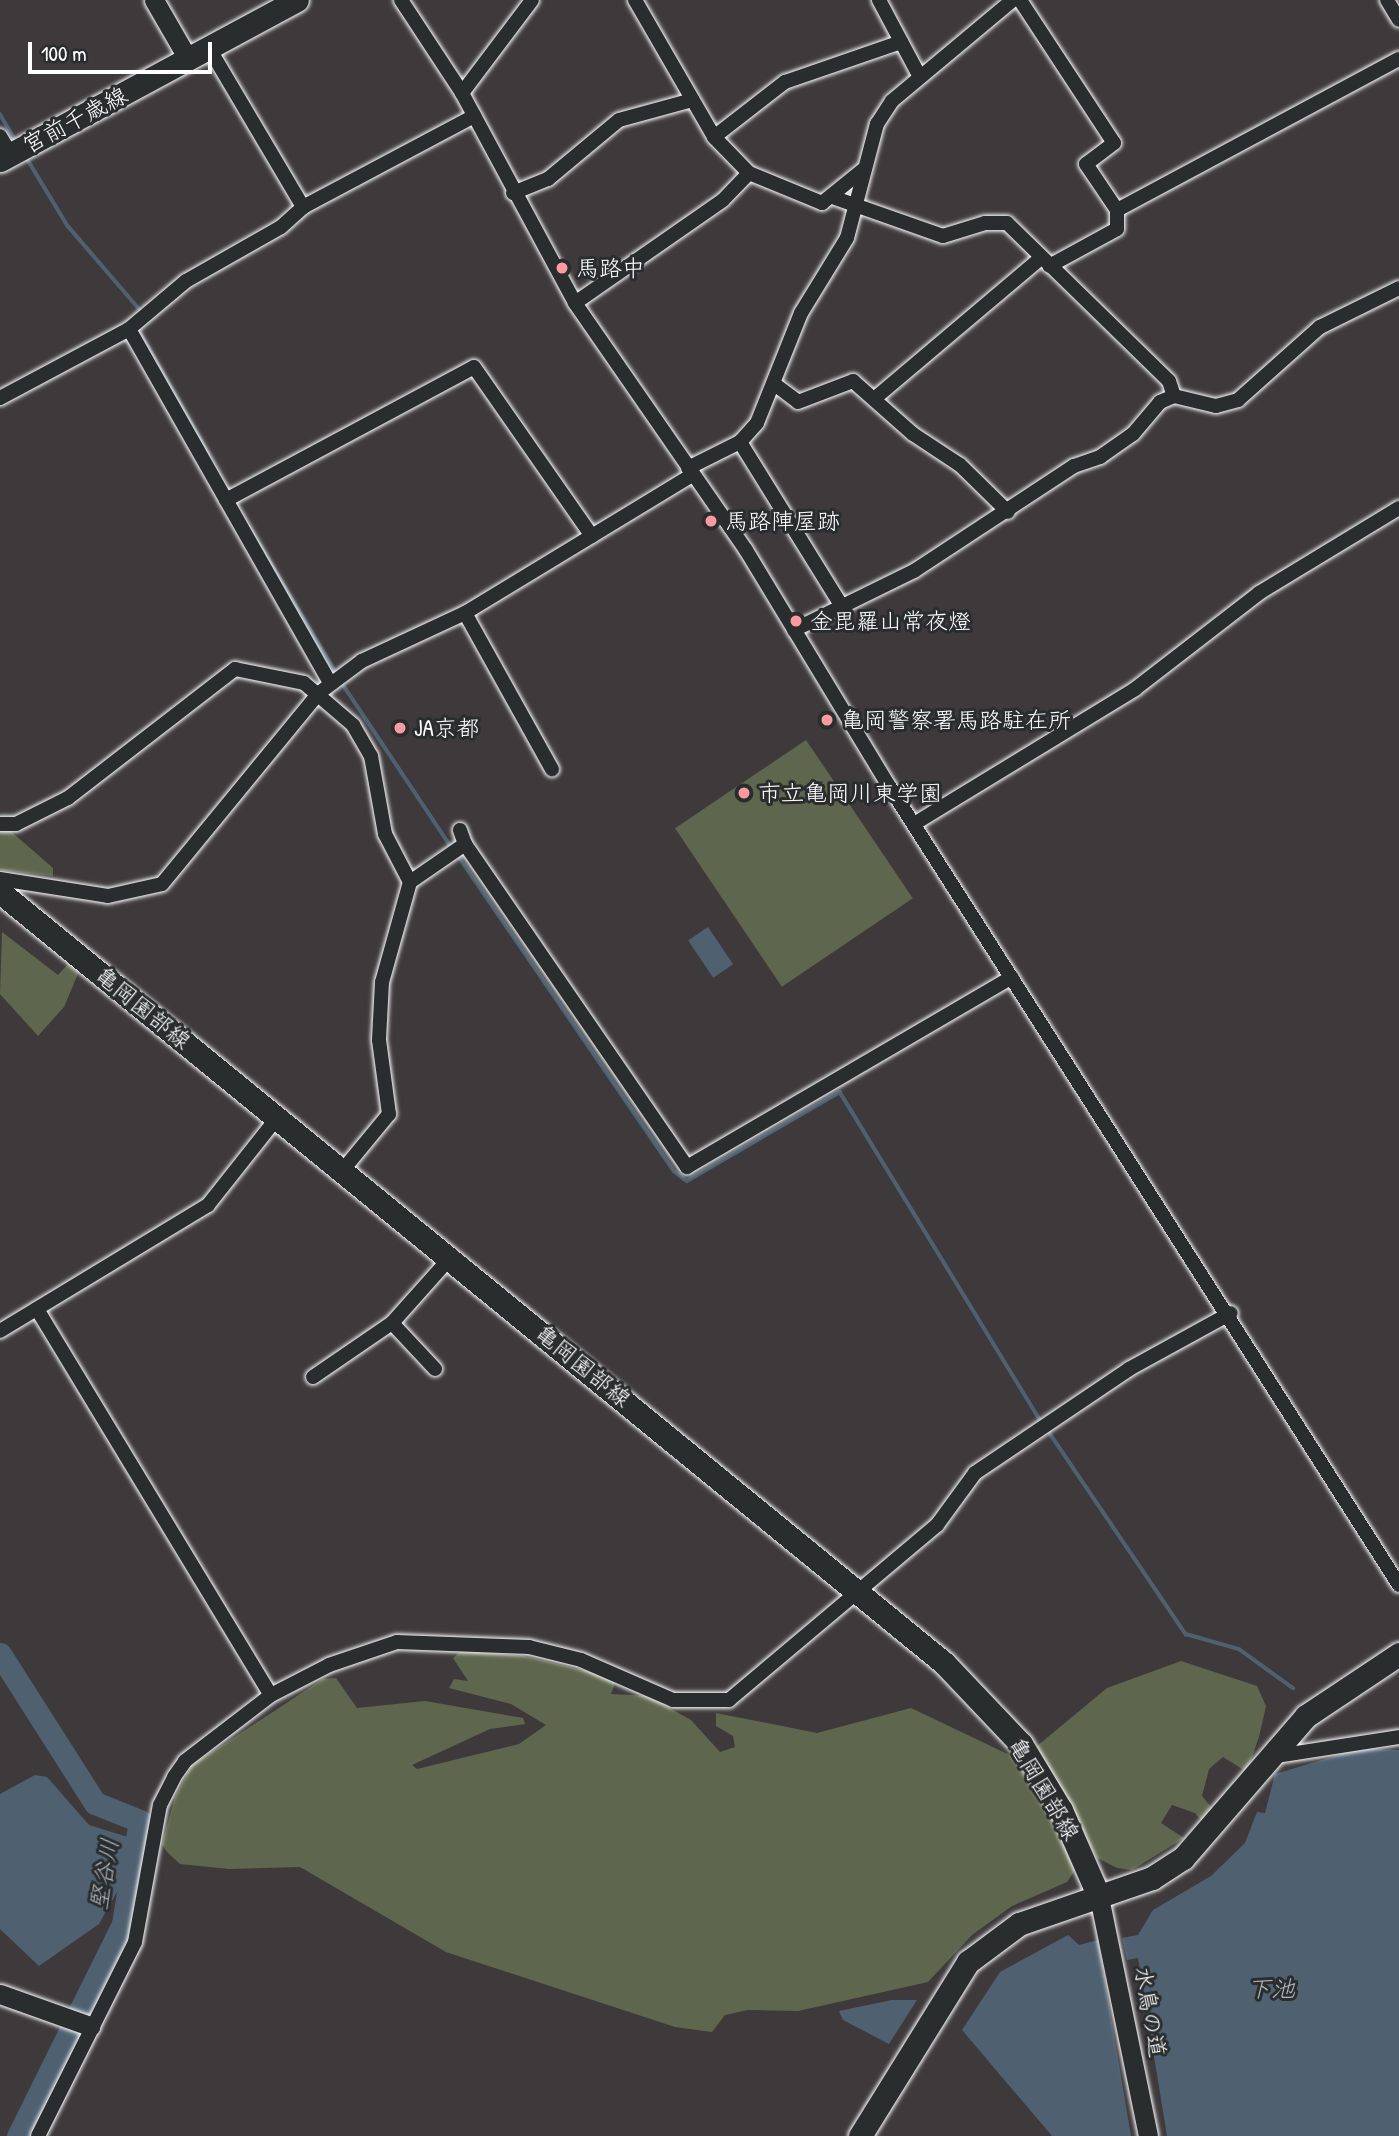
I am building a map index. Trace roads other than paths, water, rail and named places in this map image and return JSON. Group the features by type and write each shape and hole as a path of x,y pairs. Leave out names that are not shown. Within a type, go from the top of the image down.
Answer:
{"main road":[{"name":"宮前千歳線","path":"4,150 188,59 287,2"},
{"name":"亀岡園部線","path":"0,892 944,1663 1021,1744 1061,1810 1099,1897"},
{"path":"860,2136 968,1962 1019,1924 1152,1878 1183,1858 1270,1758 1334,1692 1399,1654"}],"street":[{"path":"154,0 188,59"},
{"path":"401,0 461,93 575,303 794,630 914,824 1231,1313 1399,1585"},
{"path":"461,93 532,0"},
{"path":"635,0 714,137 749,173 765,175 813,202 835,198 865,168"},
{"path":"879,0 920,77"},
{"path":"0,879 108,896 162,884 325,688 362,661 465,613 740,442 777,386 801,313 857,211 877,124 920,77 1013,0"},
{"path":"874,399 1045,262 1117,229 1117,210 1087,164 1114,144 1020,0"},
{"path":"1387,0 1399,20"},
{"path":"714,137 785,82 901,42"},
{"path":"209,48 303,207"},
{"path":"1117,210 1399,59"},
{"path":"513,193 548,179 619,120 692,100"},
{"path":"1,394 129,329 186,281 281,227 303,207 474,116"},
{"path":"575,303 723,200 749,173"},
{"path":"835,198 857,211 943,236 985,223 1007,223 1169,381 1174,396"},
{"path":"1174,396 1216,406 1238,400 1320,327 1399,288"},
{"path":"129,329 231,498 325,688 363,741 386,834 410,882"},
{"path":"231,498 474,368 592,536"},
{"path":"777,386 798,402 846,378 960,465 1008,512"},
{"path":"794,630 840,603 914,571 1008,512 1074,466 1100,457 1174,396"},
{"path":"740,442 840,603"},
{"path":"914,824 1135,689 1259,593 1399,508"},
{"path":"465,613 552,769"},
{"path":"0,824 16,824 68,798 235,669 325,688"},
{"path":"342,1171 390,1114 379,1040 382,982 410,882 462,837 687,1167 1012,977"},
{"path":"0,1331 208,1205 277,1118"},
{"path":"313,1377 392,1323 450,1258"},
{"path":"37,1309 271,1695"},
{"path":"38,2136 90,2026 135,1942 160,1805 174,1777 202,1747 271,1695 329,1665 397,1642 529,1647 581,1660 673,1700 729,1699 860,1593 949,1514 975,1473 1129,1369 1231,1313"},
{"path":"392,1323 435,1369"},
{"path":"1270,1758 1399,1737"},
{"name":"水鳥の道","path":"1099,1897 1110,1932 1148,2136"},
{"path":"0,1994 90,2026"}],"water":[{"path":"708,927 733,964 713,978 688,940"},
{"name":"下池","path":"1362,1748 1399,1750 1399,2136 1167,2136 1138,1958 1127,1960 1122,1938 1138,1935 1153,1910 1211,1876 1245,1843 1257,1812 1265,1813 1275,1774"},
{"path":"35,1775 47,1777 89,1825 131,1838 122,1883 99,1924 39,1966 0,1929 0,1794"},
{"path":"1068,1935 1079,1945 1098,1940 1131,2136 1052,2136 962,2030 1000,1972"},
{"path":"892,2000 917,2000 889,2044 843,2020 839,2011"}],"waterway":[{"path":"0,114 16,141"},
{"path":"28,160 68,226 141,311"},
{"path":"141,334 208,453"},
{"path":"249,527 336,672"},
{"path":"342,683 452,848"},
{"path":"457,854 674,1171 687,1181 840,1092 1042,1423"},
{"path":"1047,1429 1186,1634 1239,1649 1293,1688"},
{"name":"堅谷川","path":"0,1654 95,1803 140,1821 123,1924 18,2136"}],"place":[{"name":"馬路中","path":"562,268"},
{"name":"馬路陣屋跡","path":"711,521"},
{"name":"金毘羅山常夜燈","path":"796,621"},
{"name":"亀岡警察署馬路駐在所","path":"827,720"},
{"name":"JA京都","path":"400,728"},
{"name":"市立亀岡川東学園","path":"744,793"}]}
